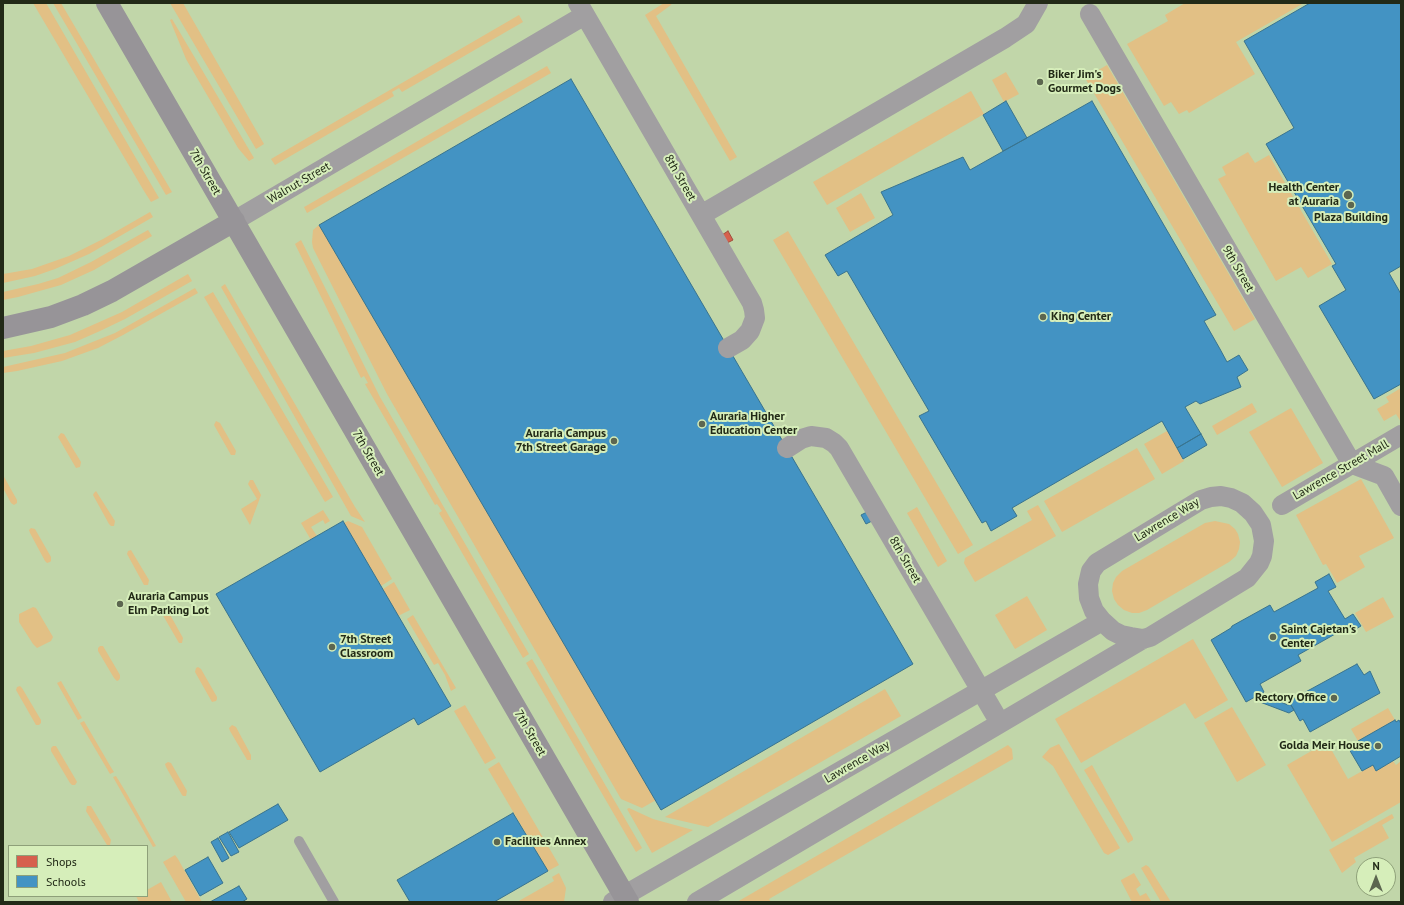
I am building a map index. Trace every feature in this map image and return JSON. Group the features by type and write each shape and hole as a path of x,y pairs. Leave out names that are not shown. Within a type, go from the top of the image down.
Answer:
{"main road":[{"name":"7th Street","path":"107,3 234,221 622,900"},
{"name":"Walnut Street","path":"3,328 51,317 83,305 112,291 234,221"}],"street":[{"path":"701,215 1005,38 1026,24 1038,3"},
{"name":"Walnut Street","path":"234,221 582,9"},
{"name":"8th Street","path":"582,9 752,303 755,318 750,331 742,340 728,348"},
{"name":"9th Street","path":"1090,14 1352,464"},
{"name":"Lawrence Street Mall","path":"1282,505 1401,435"},
{"name":"8th Street","path":"787,448 801,439 811,436 826,438 839,448 1000,723"},
{"path":"1352,464 1384,476 1401,506"},
{"name":"Lawrence Way","path":"697,902 1143,639 1150,637 1247,578 1254,570 1262,556 1264,541 1261,525 1253,513 1242,503 1232,498 1221,496 1201,500 1097,563 1091,571 1088,584 1089,598 1094,611 1113,631 1143,639"},
{"name":"Lawrence Way","path":"622,900 1102,621"}],"lane":[{"path":"299,841 334,902"}],"shaded area":[{"name":"Auraria Higher Education Center","path":"3,3 1401,3 1401,902 3,902"},
{"path":"33,3 46,3 159,198 151,202"},
{"path":"53,3 61,3 172,192 166,195"},
{"path":"170,3 183,3 264,144 256,149"},
{"path":"664,3 672,3 656,16 737,157 730,161 645,15"},
{"path":"1185,3 1304,3 1236,42 1255,74 1189,113 1187,110 1179,114 1171,102 1164,106 1127,44 1168,21 1165,15"},
{"path":"519,15 523,22 402,92 399,88 392,92 394,96 275,165 271,159"},
{"path":"172,19 254,158 249,161 238,148 186,59 170,20"},
{"path":"1107,65 1255,319 1234,331 1085,78"},
{"path":"547,66 551,73 307,213 304,207"},
{"path":"1006,72 1019,94 1004,102 992,80"},
{"path":"971,91 984,114 827,205 813,182"},
{"path":"1248,152 1255,163 1269,155 1332,264 1308,278 1301,267 1276,281 1218,179 1226,175 1222,167"},
{"path":"861,193 875,218 850,232 836,208"},
{"path":"150,212 153,217 89,254 35,276 3,283 3,274 32,269 69,256 103,239"},
{"path":"319,225 656,800 642,808 621,799 387,394 313,248 313,230"},
{"path":"148,230 152,236 94,270 61,285 3,300 3,292 58,278 91,262"},
{"path":"788,231 973,545 958,554 773,240"},
{"path":"301,240 380,397 529,654 523,658 439,513 442,511 437,504 435,505 365,384 368,383 364,376 361,378 295,244"},
{"path":"188,274 192,281 125,319 100,331 75,342 34,353 3,358 3,351 31,346 70,335 122,312"},
{"path":"225,284 365,522 351,516 221,287"},
{"path":"195,288 198,293 98,348 62,361 3,373 3,367 65,353 115,333"},
{"path":"213,292 333,497 325,502 204,297"},
{"path":"1401,388 1401,422 1396,414 1384,421 1377,409 1389,402 1386,397"},
{"path":"1252,403 1257,412 1217,435 1212,426"},
{"path":"1291,408 1323,463 1282,487 1249,432"},
{"path":"216,421 220,423 236,451 235,455 231,455 214,425"},
{"path":"1167,431 1184,461 1162,474 1144,444"},
{"path":"61,433 64,434 81,462 80,467 76,468 58,437"},
{"path":"1137,448 1155,479 1062,532 1044,501"},
{"path":"3,475 17,500 17,503 14,505 11,503 3,488"},
{"path":"1361,479 1394,538 1359,556 1365,567 1337,583 1326,564 1323,565 1296,515"},
{"path":"250,480 253,480 261,495 250,525 241,509 257,499 248,484"},
{"path":"96,491 115,521 114,526 109,524 93,495"},
{"path":"1038,505 1056,536 975,582 964,563 965,558 1032,520 1027,511"},
{"path":"917,507 947,561 938,567 907,513"},
{"path":"323,510 330,521 325,524 323,520 311,527 317,536 311,540 301,523"},
{"path":"348,521 362,527 392,579 381,586 344,523"},
{"path":"1215,521 1229,524 1238,534 1240,542 1236,556 1229,562 1147,610 1139,613 1132,613 1124,610 1118,605 1114,599 1112,591 1113,583 1116,577 1122,571 1205,523"},
{"path":"31,528 35,529 51,557 50,562 47,563 45,561 30,533 29,530"},
{"path":"131,550 149,580 148,585 144,585 127,554 128,551"},
{"path":"394,582 410,610 398,616 383,589"},
{"path":"1027,596 1047,630 1015,649 995,615"},
{"path":"1383,597 1394,617 1366,632 1355,613"},
{"path":"33,607 36,608 53,637 51,641 37,648 19,622 19,614"},
{"path":"165,609 168,611 183,638 182,643 179,643 161,612"},
{"path":"413,615 456,688 451,691 445,675 438,663 434,665 407,619"},
{"path":"1193,639 1228,700 1195,719 1185,703 1081,763 1055,719"},
{"path":"100,646 103,646 120,675 119,680 117,681 114,678 98,651"},
{"path":"532,659 642,848 636,852 526,663"},
{"path":"198,667 201,669 217,697 216,701 212,702 195,672 196,668"},
{"path":"61,681 82,718 78,720 57,683"},
{"path":"20,686 41,720 39,725 36,725 16,690 17,687"},
{"path":"885,689 901,716 708,827 665,817"},
{"path":"465,705 496,758 485,764 454,711"},
{"path":"1232,707 1266,765 1237,782 1204,723"},
{"path":"1388,708 1395,720 1358,741 1351,729"},
{"path":"84,721 114,772 110,774 80,723"},
{"path":"232,725 236,727 251,755 251,760 247,760 230,731 229,728"},
{"path":"1327,742 1348,779 1373,765 1376,771 1393,761 1396,765 1401,761 1401,802 1332,842 1287,765"},
{"path":"1059,744 1120,848 1108,855 1104,853 1053,766 1042,757 1050,748"},
{"path":"1008,745 1012,749 1013,759 769,899 771,902 737,902"},
{"path":"53,746 56,746 76,780 77,782 75,785 70,783 51,751"},
{"path":"168,762 171,763 187,791 186,796 182,795 166,767 165,764"},
{"path":"499,762 559,865 548,871 488,769"},
{"path":"1092,765 1133,838 1133,840 1128,843 1084,770"},
{"path":"116,776 156,846 153,847 113,777"},
{"path":"87,806 91,806 111,840 110,845 107,845 86,811"},
{"path":"629,808 653,819 693,830 652,853 627,809"},
{"path":"1392,814 1394,818 1382,825 1389,838 1354,858 1356,862 1342,873 1329,850"},
{"path":"175,855 202,902 186,902 163,862"},
{"path":"1146,865 1149,867 1171,902 1161,902 1141,868"},
{"path":"559,873 566,888 564,902 517,902 554,881 552,877"},
{"path":"1134,873 1141,885 1136,889 1140,896 1146,893 1151,901 1132,902 1121,880"},
{"path":"161,882 172,902 139,902 136,897 148,897 148,889"}],"building: Shops":[{"path":"728,231 733,240 727,243 722,235"}],"building: Schools":[{"name":"Plaza Building","path":"1310,3 1401,3 1401,266 1389,273 1401,294 1401,384 1374,399 1319,306 1346,290 1332,266 1336,264 1266,144 1294,128 1244,41"},
{"name":"Auraria Campus 7th Street Garage","path":"571,79 913,664 661,810 319,225"},
{"path":"1006,101 1027,138 1003,151 983,115"},
{"name":"King Center","path":"1092,101 1216,315 1204,321 1227,362 1239,355 1248,370 1237,377 1241,387 1200,404 1196,401 1185,407 1201,434 1177,448 1162,421 1012,508 1017,516 991,531 986,521 982,523 919,416 929,411 847,271 838,276 825,255 893,215 881,192 963,157 970,170"},
{"path":"1201,434 1207,445 1183,459 1177,448"},
{"path":"867,512 872,521 866,524 861,515"},
{"name":"7th Street Classroom","path":"343,521 451,706 418,725 414,718 320,772 216,594"},
{"name":"Saint Cajetan's Center","path":"1329,574 1336,587 1328,591 1345,619 1353,614 1361,626 1347,634 1344,629 1298,655 1301,661 1260,684 1264,692 1246,702 1211,640 1232,626 1270,605 1274,612 1318,588 1315,582"},
{"name":"Rectory Office","path":"1357,664 1364,675 1370,671 1380,693 1310,732 1303,719 1300,721 1289,701"},
{"path":"1263,693 1265,696 1288,705 1290,704 1294,710 1289,713 1260,702 1257,696"},
{"name":"Golda Meir House","path":"1395,720 1396,722 1399,720 1401,724 1401,756 1376,771 1373,765 1362,771 1349,749 1359,743 1358,741"},
{"path":"278,804 288,820 239,848 229,832"},
{"name":"Facilities Annex","path":"513,813 548,871 494,902 410,902 397,880"},
{"path":"228,832 239,852 231,856 219,837"},
{"path":"218,838 229,858 222,862 211,842"},
{"path":"208,857 223,883 200,896 185,870"},
{"path":"239,886 247,899 242,902 210,902"}],"place":[{"name":"Biker Jim's Gourmet Dogs","path":"1040,82"},
{"name":"Health Center at Auraria","path":"1348,195"},
{"name":"Plaza Building","path":"1351,205"},
{"name":"King Center","path":"1043,317"},
{"name":"Auraria Higher Education Center","path":"702,424"},
{"name":"Auraria Campus 7th Street Garage","path":"614,441"},
{"name":"Auraria Campus Elm Parking Lot","path":"120,604"},
{"name":"Saint Cajetan's Center","path":"1273,637"},
{"name":"7th Street Classroom","path":"332,647"},
{"name":"Rectory Office","path":"1334,698"},
{"name":"Golda Meir House","path":"1378,746"},
{"name":"Facilities Annex","path":"497,842"}]}
